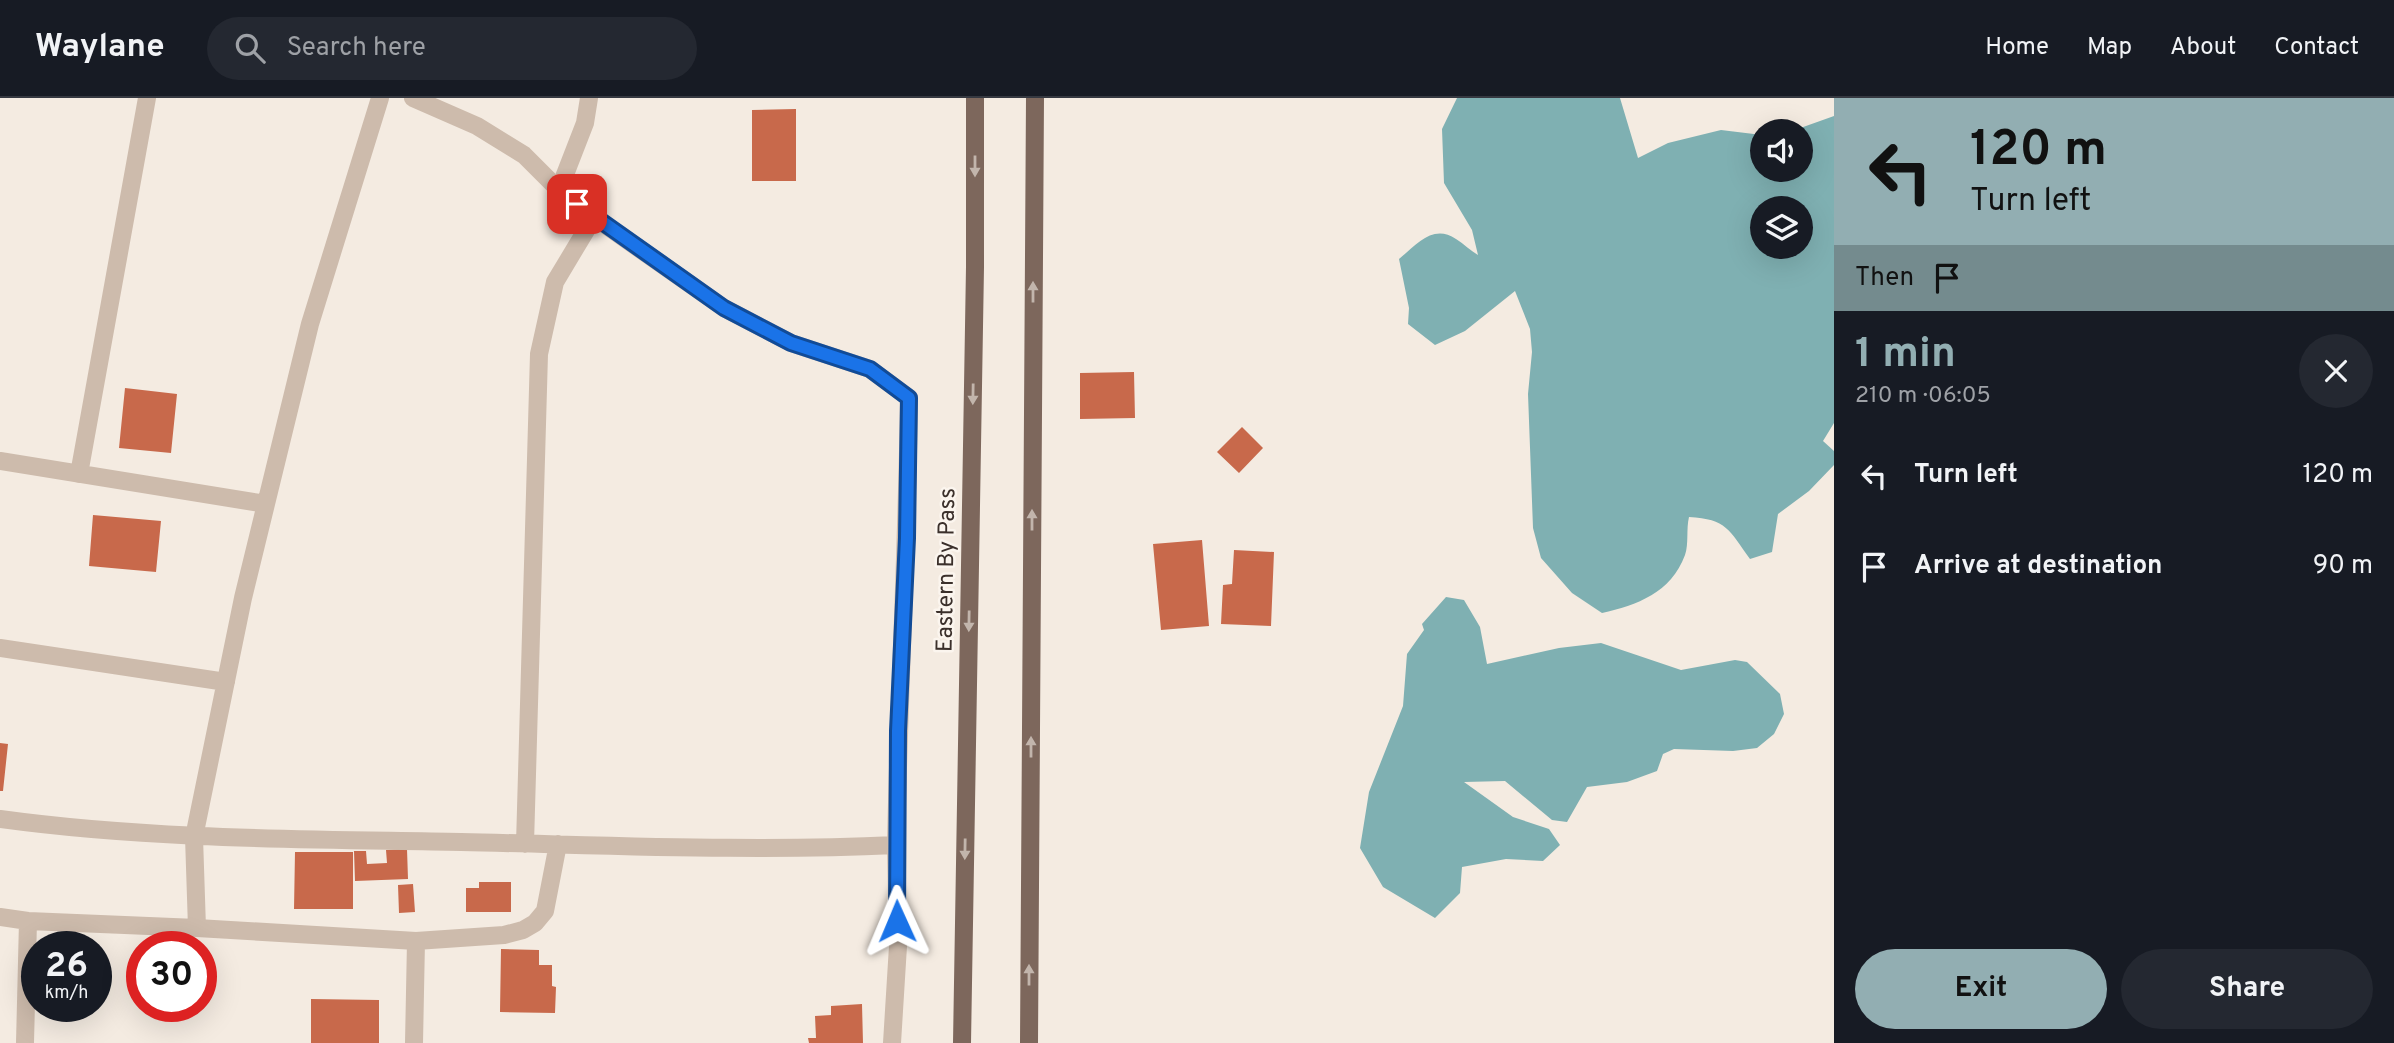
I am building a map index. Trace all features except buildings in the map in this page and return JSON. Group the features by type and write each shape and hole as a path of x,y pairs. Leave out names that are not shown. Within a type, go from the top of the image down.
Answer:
{"main road":[{"name":"Eastern By Pass","path":"962,1043 975,281 975,98"},
{"path":"1029,1043 1035,98"}],"street":[{"path":"79,474 147,98"},
{"path":"197,928 194,837 226,682 310,324 380,98"},
{"path":"413,98 477,126 524,155 559,190 594,218 724,308 791,343 870,369 909,398 907,538 898,731 898,946 892,1043"},
{"path":"559,190 585,123 589,98"},
{"path":"525,844 539,354 555,282 594,218"},
{"path":"0,461 266,504"},
{"path":"0,648 226,682"},
{"path":"0,819 57,827 194,837 525,844 841,847 896,845"},
{"path":"0,916 27,921 416,941 505,935 523,930 535,923 545,912 558,844"},
{"path":"25,1043 27,921"},
{"path":"414,1043 416,941"}],"water":[{"path":"1457,98 1620,98 1638,158 1668,143 1721,130 1750,134 1750,182 1813,182 1813,124 1834,116 1834,423 1823,441 1834,451 1834,465 1809,491 1778,514 1772,552 1750,559 1726,528 1712,520 1689,517 1685,555 1679,568 1662,588 1628,606 1602,613 1572,593 1541,558 1533,528 1528,394 1532,352 1530,329 1515,291 1465,331 1435,345 1408,324 1409,308 1399,259 1418,242 1440,233 1456,239 1478,255 1472,230 1444,183 1442,129"},
{"path":"1446,597 1464,600 1480,627 1487,664 1559,648 1601,643 1681,670 1735,660 1747,662 1780,694 1784,714 1774,734 1757,748 1733,751 1674,749 1663,754 1657,771 1627,782 1587,787 1567,822 1552,820 1505,781 1464,782 1513,817 1549,829 1560,845 1543,861 1506,859 1462,867 1460,893 1435,918 1383,887 1360,848 1369,792 1403,706 1407,654 1424,630 1422,624"}],"route":[{"path":"577,204 724,308 791,343 870,369 909,398 907,538 898,731 897,921"}]}
